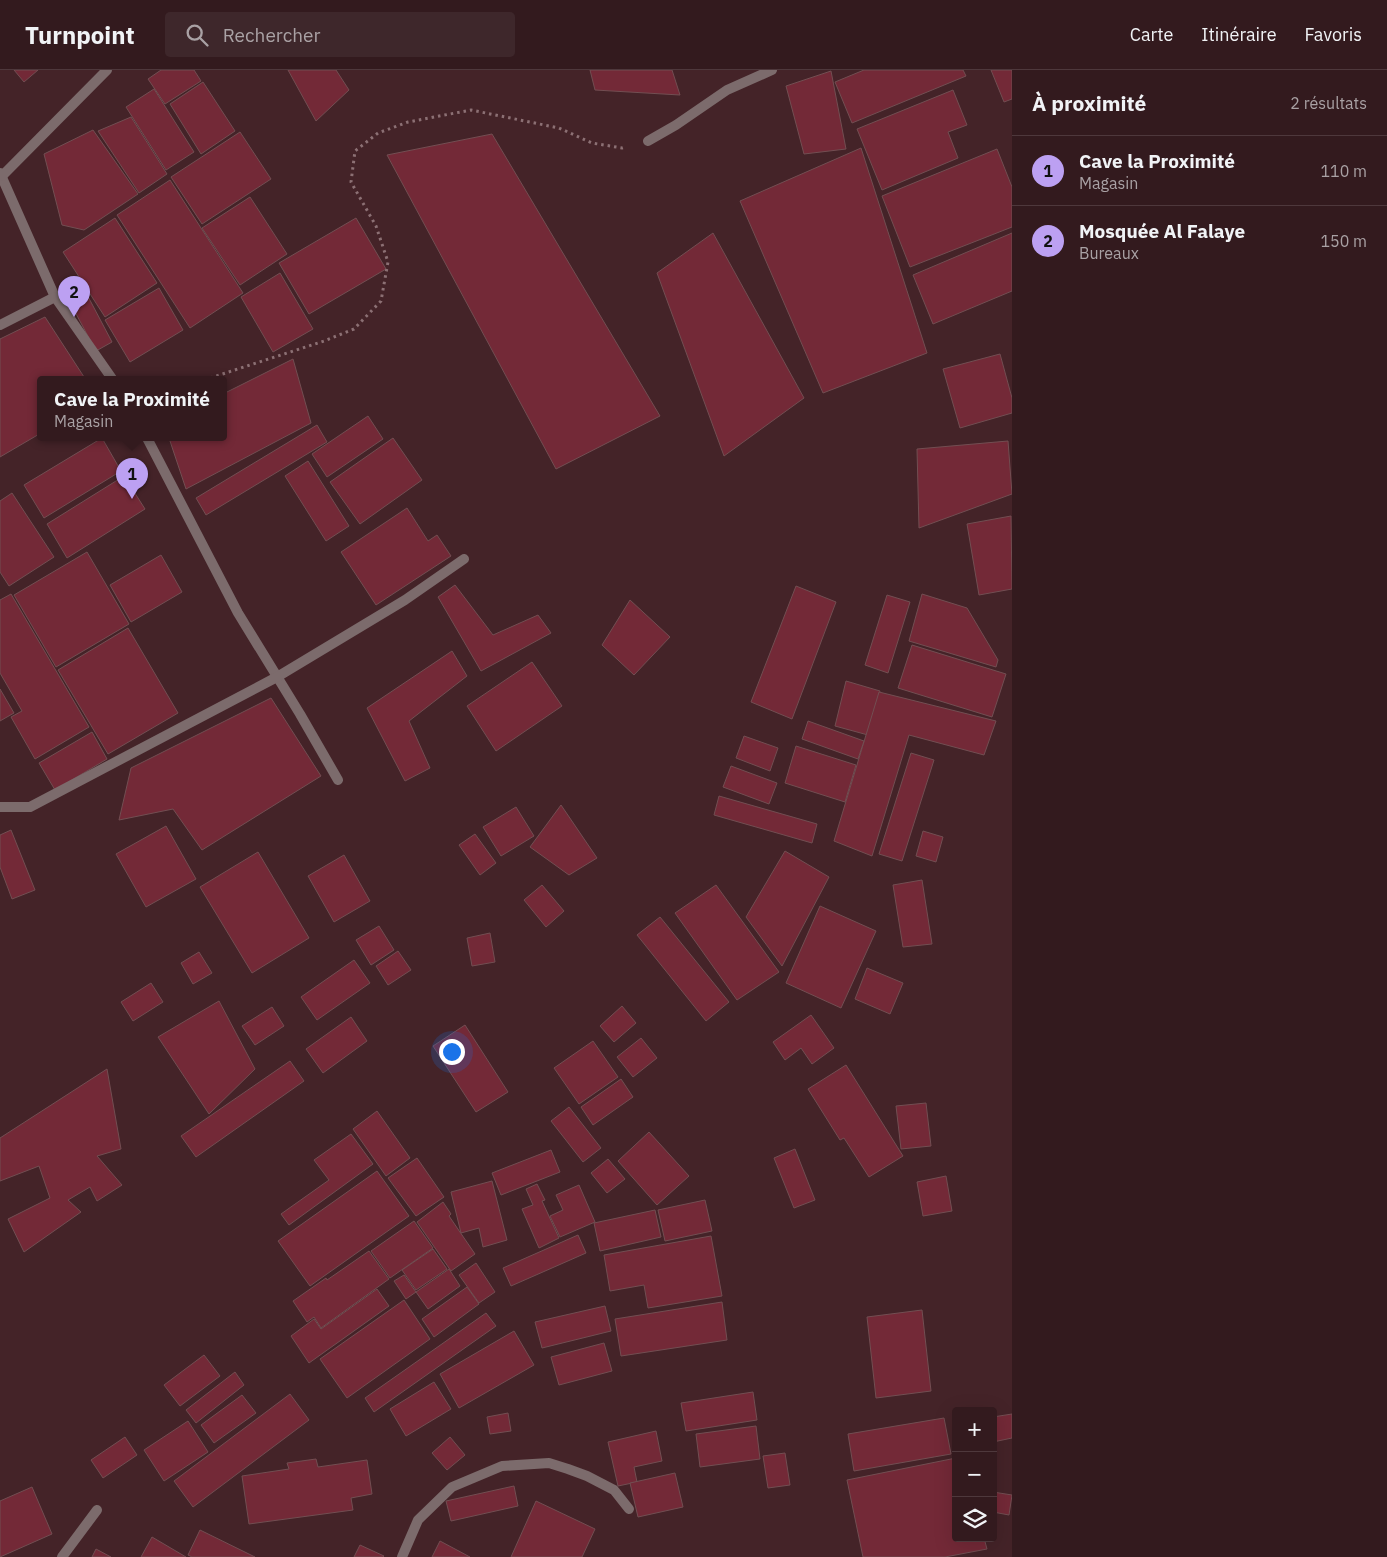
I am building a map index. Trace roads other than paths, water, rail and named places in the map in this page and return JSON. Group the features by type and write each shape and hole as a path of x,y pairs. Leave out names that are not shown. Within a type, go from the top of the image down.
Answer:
{"street":[{"path":"107,70 1,174 55,297 110,376"},
{"path":"648,141 676,125 728,90 772,70"},
{"path":"0,325 55,297"},
{"path":"149,441 238,613 338,780"},
{"path":"0,807 30,806 277,677 405,600 464,559"},
{"path":"402,1557 418,1520 452,1487 502,1466 549,1463 568,1469 587,1476 614,1490 629,1509"},
{"path":"62,1557 97,1510"}],"place":[{"name":"Mosquée Al Falaye","path":"74,317"},
{"name":"Cave la Proximité","path":"132,499"}]}
